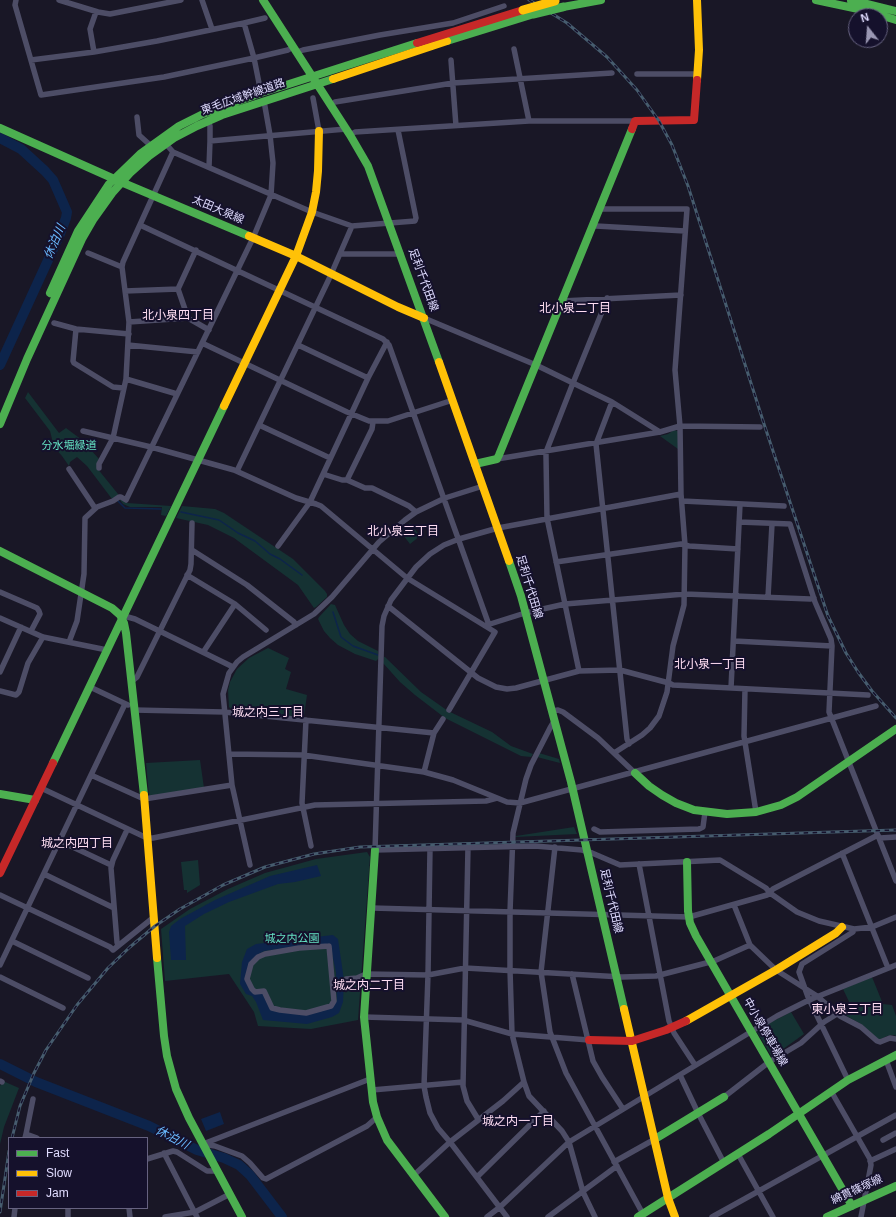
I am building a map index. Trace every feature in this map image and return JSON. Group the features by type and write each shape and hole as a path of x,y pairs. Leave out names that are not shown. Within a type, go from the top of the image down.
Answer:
{"main road":[{"name":"足利千代田線","path":"263,0 348,132 368,166 390,223 498,528 525,613 555,722 588,851 668,1198 675,1217"},
{"name":"東毛広域幹線道路","path":"0,424 82,239 129,164 150,145 178,126 203,114 315,80 523,10 559,3 601,0"},
{"path":"475,464 497,459 635,121 694,120 699,50 697,0"},
{"path":"816,0 863,10 896,20"},
{"path":"851,0 896,11"},
{"name":"東毛広域幹線道路","path":"315,80 534,14 559,3"},
{"name":"東毛広域幹線道路","path":"0,406 70,246 86,217 118,180 166,144 197,126 262,97"},
{"name":"太田大泉線","path":"0,128 296,256 398,307 424,318"},
{"path":"0,873 296,256 312,212 318,171 319,131"},
{"path":"0,551 112,608 123,618 132,681 131,706 144,799 164,1036 167,1056 176,1088 189,1118 242,1217"},
{"path":"634,773 662,795 676,803 694,810 727,814 756,812 781,805 797,797 896,729"},
{"path":"0,794 35,800"},
{"path":"375,850 364,1017 370,1079 377,1117 387,1140 445,1217"},
{"name":"中小泉停車場線","path":"687,862 687,902 689,917 696,936 852,1206"},
{"path":"589,1040 632,1041 671,1028 776,970 825,945 842,927"},
{"path":"640,1215 738,1154 848,1080 896,1055"},
{"path":"655,1139 724,1097"},
{"name":"綿貫篠塚線","path":"827,1217 896,1186"}],"street":[{"path":"16,0 15,5 41,95 164,77 288,50 303,50 453,23 504,6"},
{"path":"59,0 96,12 110,14 181,0"},
{"path":"202,0 212,29"},
{"path":"94,52 90,29 96,12"},
{"path":"31,60 94,52 265,18"},
{"path":"69,642 77,621 82,593 84,574 85,519 95,508 119,497 126,500 253,238 271,195 273,163 270,136 254,58 244,23"},
{"path":"514,49 529,121"},
{"path":"451,60 456,126"},
{"path":"336,102 453,83 612,73"},
{"path":"637,74 698,74"},
{"path":"313,98 319,131"},
{"path":"137,117 139,135 150,145"},
{"path":"208,121 210,126 209,167"},
{"path":"210,141 319,131 355,132 398,130 529,121 635,121"},
{"path":"166,144 173,152 312,212 352,226 415,221 416,218 398,130"},
{"path":"99,468 113,438 126,379 129,322 122,267 173,152"},
{"path":"600,209 687,209 675,370 680,426 682,526 685,545 685,594 683,612 673,646 669,683 659,716 650,728 614,753"},
{"path":"140,225 383,338 387,342 391,347 445,498 487,625"},
{"path":"237,471 316,307 352,226"},
{"path":"596,226 686,231"},
{"path":"188,318 178,289 196,250"},
{"path":"88,253 122,267"},
{"path":"340,254 401,254"},
{"path":"126,291 178,289"},
{"path":"562,301 681,295"},
{"path":"579,671 548,518 546,452 607,298"},
{"path":"129,322 188,318 208,330"},
{"path":"424,318 536,365 612,402 660,432"},
{"path":"54,323 76,329 129,334"},
{"path":"76,329 73,361 110,385 123,388"},
{"path":"202,342 364,420 374,422 388,421 453,400"},
{"path":"278,546 310,502 368,378 387,342"},
{"path":"128,345 198,352"},
{"path":"298,345 368,378"},
{"path":"126,379 177,394"},
{"path":"612,402 596,444 627,739 629,744"},
{"path":"348,480 374,422"},
{"path":"259,425 330,458"},
{"path":"497,459 596,444 660,432 680,426 760,427"},
{"path":"83,431 237,471 296,498 321,506 407,578 487,625 495,632 449,710"},
{"path":"69,469 95,508"},
{"path":"323,474 342,480 348,480 366,488 372,488 409,506 416,512"},
{"path":"250,864 232,786 224,712 223,694 233,667 250,653 314,614 332,597 372,549 385,536 416,512 445,498 483,486"},
{"path":"681,494 498,528 459,539 437,549 422,560 397,591 384,616 381,636 378,804 375,850 468,847 555,847 588,851 618,865 721,860 766,888 770,894 797,912 819,922 854,929 872,927 896,917"},
{"path":"682,501 784,506"},
{"path":"732,688 740,504"},
{"path":"740,522 790,524 814,598 831,639 829,712 896,881"},
{"path":"132,681 137,677 187,575 191,564 192,523"},
{"path":"768,597 772,524"},
{"path":"556,562 681,544 689,546 738,549"},
{"path":"192,550 244,583 296,625"},
{"path":"187,575 235,604 266,630"},
{"path":"0,592 37,608 40,614 31,631"},
{"path":"487,625 525,613 565,604 685,594 814,598"},
{"path":"204,651 235,604"},
{"path":"388,606 488,684 506,689 516,688 579,671 620,670 673,685 868,695"},
{"path":"123,618 132,617 204,651 233,667"},
{"path":"0,618 43,637 107,650"},
{"path":"0,672 21,627"},
{"path":"0,691 16,695 19,692 28,663 43,637"},
{"path":"734,641 832,646"},
{"path":"90,687 131,706 224,712 434,733"},
{"path":"745,689 744,736 756,812"},
{"path":"0,965 91,775 131,706"},
{"path":"229,754 303,755 424,772 452,780 507,802 520,803 876,706"},
{"path":"552,711 558,710 563,712 598,738 634,773"},
{"path":"424,772 434,733 443,719"},
{"path":"306,720 303,755 302,807 311,846"},
{"path":"555,722 550,728 533,759 526,779 513,833 510,912 512,1034 529,1096 562,1131 569,1142 583,1192 595,1217"},
{"path":"91,775 144,799 232,786"},
{"path":"41,788 147,838 322,804 486,801 497,798"},
{"path":"594,829 600,832 698,829 703,827 705,812"},
{"path":"118,946 111,865 128,830"},
{"path":"372,908 689,917 770,894 773,889 842,853 879,837 896,837"},
{"path":"60,841 111,865"},
{"path":"468,847 463,1020 463,1082 467,1101 478,1119"},
{"path":"555,847 541,972 551,1037 566,1073 616,1164 640,1215"},
{"path":"430,849 424,1086 430,1113 438,1128 507,1217"},
{"path":"842,853 888,968"},
{"path":"638,864 671,1028 695,1065"},
{"path":"44,874 114,908"},
{"path":"0,895 110,947 113,950 154,917"},
{"path":"734,905 750,945 776,970 817,996 837,1014 861,1027 877,1041 880,1042 890,1038 896,1039"},
{"path":"848,1080 809,1000 800,975 800,967 825,945 853,932 854,929"},
{"path":"12,941 88,978"},
{"path":"346,979 357,978 366,974 428,975 465,968 617,976 660,975 711,962 750,945"},
{"path":"329,946 332,980 334,1001 331,1006 306,1013 272,1008 264,991 255,992 247,979 251,964 258,957 266,954 299,948 329,946"},
{"path":"487,1217 500,1207 569,1142 751,1031 817,996 896,965"},
{"path":"572,974 593,1061 623,1109"},
{"path":"0,977 63,1008"},
{"path":"724,1097 769,1062 801,1043 821,1024 837,1014"},
{"path":"364,1017 463,1020 512,1034 589,1040"},
{"path":"886,1060 896,1087"},
{"path":"680,1075 724,1163"},
{"path":"204,1146 370,1079"},
{"path":"372,1090 463,1082"},
{"path":"414,1175 450,1142 503,1101 524,1082"},
{"path":"831,1091 867,1153 870,1161 861,1217"},
{"path":"25,1136 33,1099"},
{"path":"476,1177 544,1111"},
{"path":"712,1217 858,1138 896,1115"},
{"path":"204,1146 242,1156 263,1178 266,1179 367,1126 377,1117"},
{"path":"883,1140 896,1133"},
{"path":"548,1217 583,1192 616,1164 655,1139"},
{"path":"870,1161 896,1149"},
{"path":"148,1159 173,1151 207,1171 217,1171"},
{"path":"164,1153 196,1214"},
{"path":"738,1154 773,1217"},
{"path":"165,1217 196,1214 230,1194"}],"green space":[{"name":"分水堀緑道","path":"28,392 59,433 66,428 82,440 99,459 97,468 118,496 112,499 87,466 77,457 70,462 69,466 54,447 50,431 25,398"},
{"path":"674,430 678,431 678,449 660,436 668,434"},
{"path":"122,499 127,503 171,506 166,516 161,515 162,507 130,507 123,504 120,500"},
{"path":"182,506 215,509 224,513 293,559 325,591 327,597 314,608 298,585 234,538 208,525 176,518"},
{"path":"410,523 420,536 410,544 400,531"},
{"path":"331,604 335,605 350,634 358,641 378,651 379,658 376,661 355,654 338,645 324,631 318,619"},
{"path":"268,648 289,658 285,669 291,672 286,689 307,695 303,717 232,710 229,707 228,690 230,682 237,669 249,658"},
{"path":"384,657 421,692 448,711 492,732 511,746 533,754 531,757 521,756 445,718 400,682 383,663"},
{"path":"539,753 559,759 560,763 537,757"},
{"path":"200,760 204,788 149,796 146,763"},
{"path":"574,827 577,834 515,837 516,836"},
{"name":"城之内公園","path":"367,852 370,857 358,1020 311,1029 258,1026 254,1012 229,974 165,981 161,929 190,909 228,889 265,873 316,859"},
{"path":"198,860 200,885 187,893 187,890 184,890 181,862"},
{"path":"872,977 883,1004 892,1005 896,1016 896,1036 887,1036 879,1040 861,1024 843,1014 852,1008 843,989"},
{"path":"791,1012 804,1034 772,1057 757,1032 758,1029"},
{"path":"3,1081 19,1088 4,1127 0,1144 0,1086"}],"water":[{"path":"317,865 321,876 278,884 229,902 204,914 185,926 186,960 171,960 169,932 171,926 180,919 215,900 270,876"},
{"path":"333,935 338,939 344,980 343,1002 339,1013 332,1017 307,1024 263,1020 256,1002 252,996 246,994 240,984 242,962 247,949 256,944","holes":["330,944 336,972 337,1001 306,1015 271,1010 263,993 250,991 249,964 257,955 264,951 299,946"]},
{"path":"220,1112 224,1124 206,1131 201,1119"}],"waterway":[{"name":"休泊川","path":"0,138 21,149 45,171 53,180 67,212 60,234 0,365"},
{"path":"118,501 125,508 161,509"},
{"path":"181,512 219,520 238,533 255,541 270,554 280,559 302,575"},
{"path":"333,612 341,637 353,646 378,655"},
{"name":"休泊川","path":"0,1064 36,1082 149,1126 197,1150 224,1158 239,1165 250,1175 282,1217"}],"railway":[{"path":"529,0 567,23 607,57 637,90 659,121 672,145 688,186 765,427 828,616 846,653 858,672 872,691 896,718"},
{"path":"12,1137 20,1106 46,1050 77,1005 108,968 155,926 180,909 223,885 265,867 314,854 360,847 896,830"},
{"path":"0,1212 8,1158"}],"traffic: fast":[{"path":"263,0 350,135 368,166 439,362"},
{"path":"563,7 601,0"},
{"path":"816,0 863,10 896,20"},
{"path":"851,0 896,11"},
{"path":"534,14 563,7"},
{"path":"447,41 534,14"},
{"path":"50,293 78,231 109,184 140,154 179,126 203,114 261,93 417,43"},
{"path":"0,424 27,359 82,239 93,220 113,192 130,173 149,156 174,138 197,126 222,115 333,79"},
{"path":"0,128 121,182 249,236"},
{"path":"475,464 497,459 499,455 632,129"},
{"path":"53,763 224,406"},
{"path":"0,551 112,608 120,615 124,623 126,633 144,795"},
{"path":"509,561 521,596 571,782 624,1009"},
{"path":"635,773 649,786 662,795 676,803 694,810 727,814 756,812 781,805 797,797 896,729"},
{"path":"0,794 35,800"},
{"path":"375,850 364,1017 373,1102 377,1117 387,1140 445,1217"},
{"path":"687,862 688,911 690,923 696,936 852,1206"},
{"path":"157,958 164,1036 167,1056 176,1089 189,1118 242,1217"},
{"path":"638,1217 769,1134 848,1080 896,1055"},
{"path":"655,1139 724,1097"},
{"path":"827,1217 896,1186"}],"traffic: slow":[{"path":"697,0 699,50 697,80"},
{"path":"523,10 555,1"},
{"path":"333,79 447,41"},
{"path":"224,406 296,256 312,212 318,171 319,131"},
{"path":"249,236 296,256 398,307 424,318"},
{"path":"439,362 509,561"},
{"path":"144,795 157,958"},
{"path":"686,1021 776,970 836,933 842,927"},
{"path":"624,1009 668,1198 675,1217"}],"traffic: jam":[{"path":"417,43 523,10"},
{"path":"632,129 635,121 694,120 697,80"},
{"path":"0,873 53,763"},
{"path":"589,1040 632,1041 666,1030 686,1021"}],"district":[{"name":"北小泉二丁目","path":"575,309"},
{"name":"北小泉四丁目","path":"178,316"},
{"name":"北小泉三丁目","path":"403,532"},
{"name":"北小泉一丁目","path":"710,665"},
{"name":"城之内三丁目","path":"268,713"},
{"name":"城之内四丁目","path":"77,844"},
{"name":"城之内二丁目","path":"369,986"},
{"name":"東小泉三丁目","path":"847,1010"},
{"name":"城之内一丁目","path":"518,1122"}]}
